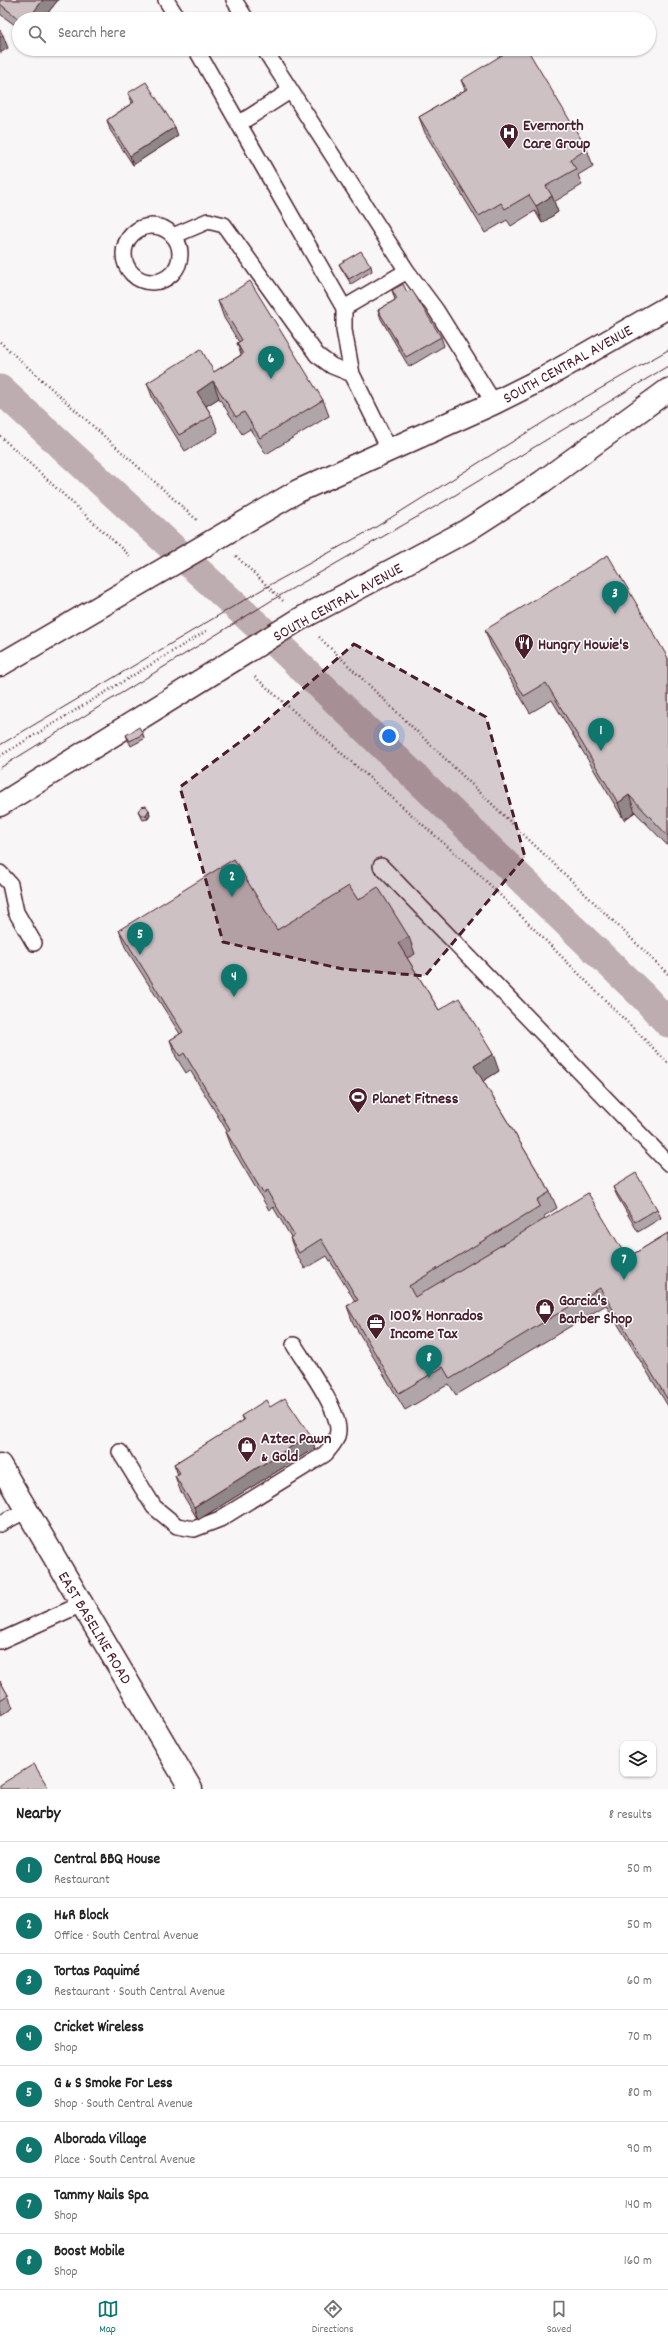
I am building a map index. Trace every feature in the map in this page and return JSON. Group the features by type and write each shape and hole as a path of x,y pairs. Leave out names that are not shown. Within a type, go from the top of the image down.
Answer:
{"main road":[{"name":"SOUTH CENTRAL AVENUE","path":"0,665 298,491 494,403 544,378 668,307"},
{"name":"SOUTH CENTRAL AVENUE","path":"0,805 175,699 235,658 300,619 466,531 542,482 668,390"},
{"name":"EAST BASELINE ROAD","path":"0,1465 191,1789"}],"lane":[{"path":"166,0 174,12"},
{"path":"234,0 242,12"},
{"path":"200,56 240,123 344,308 344,330 352,374 390,451"},
{"path":"268,56 290,92 407,271 436,310 494,403"},
{"path":"240,123 290,92"},
{"path":"174,236 208,221 224,225 318,354 332,366 352,374"},
{"path":"344,308 407,271"},
{"path":"381,866 668,1163"},
{"path":"0,873 10,884 16,912 34,943"},
{"path":"120,1452 154,1507 177,1526 194,1529 220,1519 325,1454 334,1444 338,1432 336,1416 294,1345"},
{"path":"0,1524 27,1510"},
{"path":"0,1641 82,1604"}],"path":[{"path":"0,342 268,586 300,619 668,974"},
{"path":"0,436 153,576"},
{"path":"0,756 208,630"},
{"path":"251,674 481,876 668,1063"}],"highlighted area":[{"path":"354,644 486,717 525,857 425,976 343,969 223,942 180,787 257,729"}],"building":[{"path":"0,0 43,0 34,12 12,12 12,13 0,4"},
{"path":"0,30 3,35 0,37"},
{"name":"Evernorth Care Group","path":"500,56 531,56 587,149 570,160 576,169 546,186 552,196 536,206 529,195 505,209 501,203 479,216 419,117 467,89 461,80"},
{"path":"146,82 175,127 130,156 107,120 134,102 128,93"},
{"path":"361,251 371,266 349,279 339,264"},
{"path":"250,281 323,400 260,438 244,412 236,417 213,381 197,392 212,416 179,435 147,383 201,349 214,372 243,354 237,343 242,340 218,301"},
{"path":"403,284 407,292 412,290 441,337 406,357 378,310 397,299 392,290"},
{"path":"608,555 668,658 668,836 629,795 618,803 546,683 524,696 485,630"},
{"path":"139,727 143,734 130,741 126,735"},
{"path":"146,806 149,810 146,815 141,815 138,811 141,807"},
{"name":"Planet Fitness","path":"234,859 277,930 349,886 358,900 378,887 409,937 398,943 439,1010 459,998 493,1054 474,1066 550,1192 537,1200 540,1206 409,1286 415,1297 588,1193 627,1258 668,1233 668,1400 600,1288 450,1379 443,1367 399,1393 347,1306 358,1300 321,1239 299,1253 290,1238 294,1235 267,1191 263,1193 226,1132 230,1129 184,1053 180,1056 170,1040 183,1032 119,930"},
{"path":"636,1173 657,1209 635,1222 613,1187"},
{"name":"Aztec Pawn & Gold","path":"285,1398 310,1435 194,1507 175,1476 180,1473 174,1464 244,1420 241,1416 266,1400 270,1407"},
{"path":"0,1681 8,1695 0,1700"},
{"path":"34,1764 49,1789 0,1789 0,1785"}],"waterway":[{"path":"0,389 274,641 644,997 668,1023"}],"tram line":[{"path":"0,745 268,586 376,527 563,410 668,350"},
{"path":"0,768 274,599 452,497 668,366"}],"place":[{"name":"Evernorth Care Group","path":"509,150"},
{"name":"Alborada Village","path":"271,379"},
{"name":"Tortas Paquimé","path":"615,614"},
{"name":"Hungry Howie's","path":"524,660"},
{"name":"Central BBQ House","path":"601,751"},
{"name":"H&R Block","path":"232,897"},
{"name":"G & S Smoke For Less","path":"140,955"},
{"name":"Cricket Wireless","path":"234,997"},
{"name":"Planet Fitness","path":"358,1114"},
{"name":"Tammy Nails Spa","path":"624,1280"},
{"name":"Garcia's Barber Shop","path":"545,1325"},
{"name":"100% Honrados Income Tax","path":"376,1340"},
{"name":"Boost Mobile","path":"429,1378"},
{"name":"Aztec Pawn & Gold","path":"247,1463"}]}
